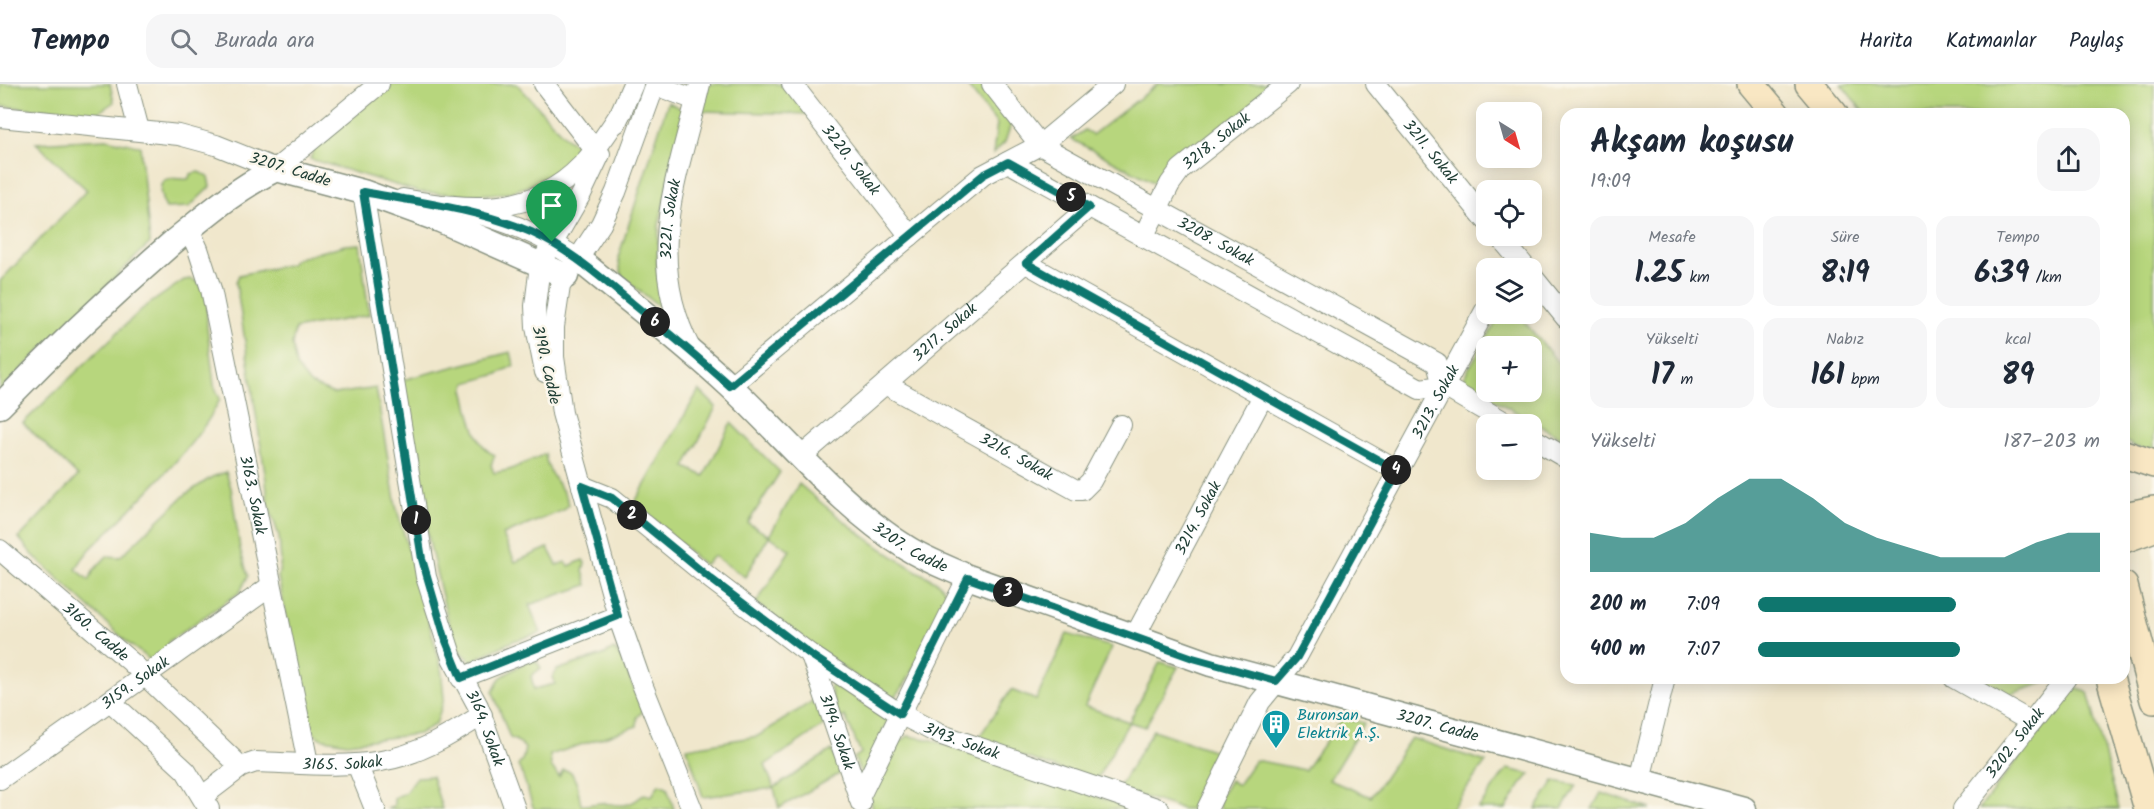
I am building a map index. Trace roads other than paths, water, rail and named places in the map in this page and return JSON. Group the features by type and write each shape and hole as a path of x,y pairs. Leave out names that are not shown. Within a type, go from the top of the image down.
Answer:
{"main road":[{"path":"1751,84 1771,108"},
{"path":"1809,84 1829,108"},
{"path":"2130,456 2154,464"},
{"path":"2130,515 2154,510"},
{"path":"2130,537 2154,528"},
{"path":"2130,609 2154,700"},
{"path":"2112,684 2144,804"}],"street":[{"path":"127,84 139,130"},
{"path":"0,406 103,304 189,230 240,189 276,169 379,84"},
{"path":"544,84 595,150"},
{"name":"3190. Cadde","path":"582,486 545,376 536,327 535,306 540,265 581,194 633,84"},
{"name":"3220. Sokak","path":"792,84 910,236"},
{"name":"3208. Sokak","path":"992,84 1040,145 1437,363 1443,386"},
{"path":"730,386 983,175 1040,145 1113,84"},
{"name":"3218. Sokak","path":"1143,237 1170,184 1181,169 1288,84"},
{"name":"3211. Sokak","path":"1376,84 1476,208"},
{"path":"655,85 698,92"},
{"name":"3190. Cadde","path":"655,85 616,192 601,224 560,286 554,327 555,371 562,413 618,616 640,679 693,809"},
{"name":"3221. Sokak","path":"692,352 671,295 665,240 670,206 698,92"},
{"path":"363,192 441,205 477,208 525,201 565,181 595,150 622,111"},
{"name":"3207. Cadde","path":"0,117 139,130 198,139 276,169 363,192 440,220 540,265 572,268"},
{"name":"3208. Sokak","path":"1008,162 1420,389 1443,386 1491,414"},
{"name":"3164. Sokak","path":"363,192 422,559 446,641 461,678 482,715 515,809"},
{"name":"3207. Cadde","path":"441,205 502,221 552,242 572,268 692,352 862,514 930,561 968,578 1211,664 1744,809"},
{"name":"3217. Sokak","path":"802,456 1089,207"},
{"name":"3163. Sokak","path":"189,230 211,289 308,763"},
{"path":"1026,263 1398,471"},
{"path":"1542,288 1560,311"},
{"name":"3213. Sokak","path":"1207,809 1260,702 1297,657 1478,324"},
{"name":"3216. Sokak","path":"885,384 1076,490 1082,490 1091,481 1121,425"},
{"name":"3214. Sokak","path":"1134,638 1263,396"},
{"path":"1542,444 1560,454"},
{"name":"3193. Sokak","path":"582,486 612,498 711,579 811,655 900,714 939,734 1159,809"},
{"name":"3160. Cadde","path":"0,550 145,676 240,767"},
{"path":"861,803 900,714 968,578"},
{"name":"3159. Sokak","path":"0,779 272,586"},
{"path":"461,678 618,616"},
{"name":"3194. Sokak","path":"811,655 861,803"},
{"path":"1640,780 1664,684"},
{"path":"1964,684 2031,722"},
{"name":"3202. Sokak","path":"1963,809 2061,684"},
{"path":"110,701 186,771 206,803"},
{"name":"3165. Sokak","path":"206,803 240,767 256,762 357,764 382,761 425,747 482,715"},
{"path":"357,764 375,809"}],"place":[{"name":"Buronsan Elektrik A.Ş.","path":"1276,750"}]}
